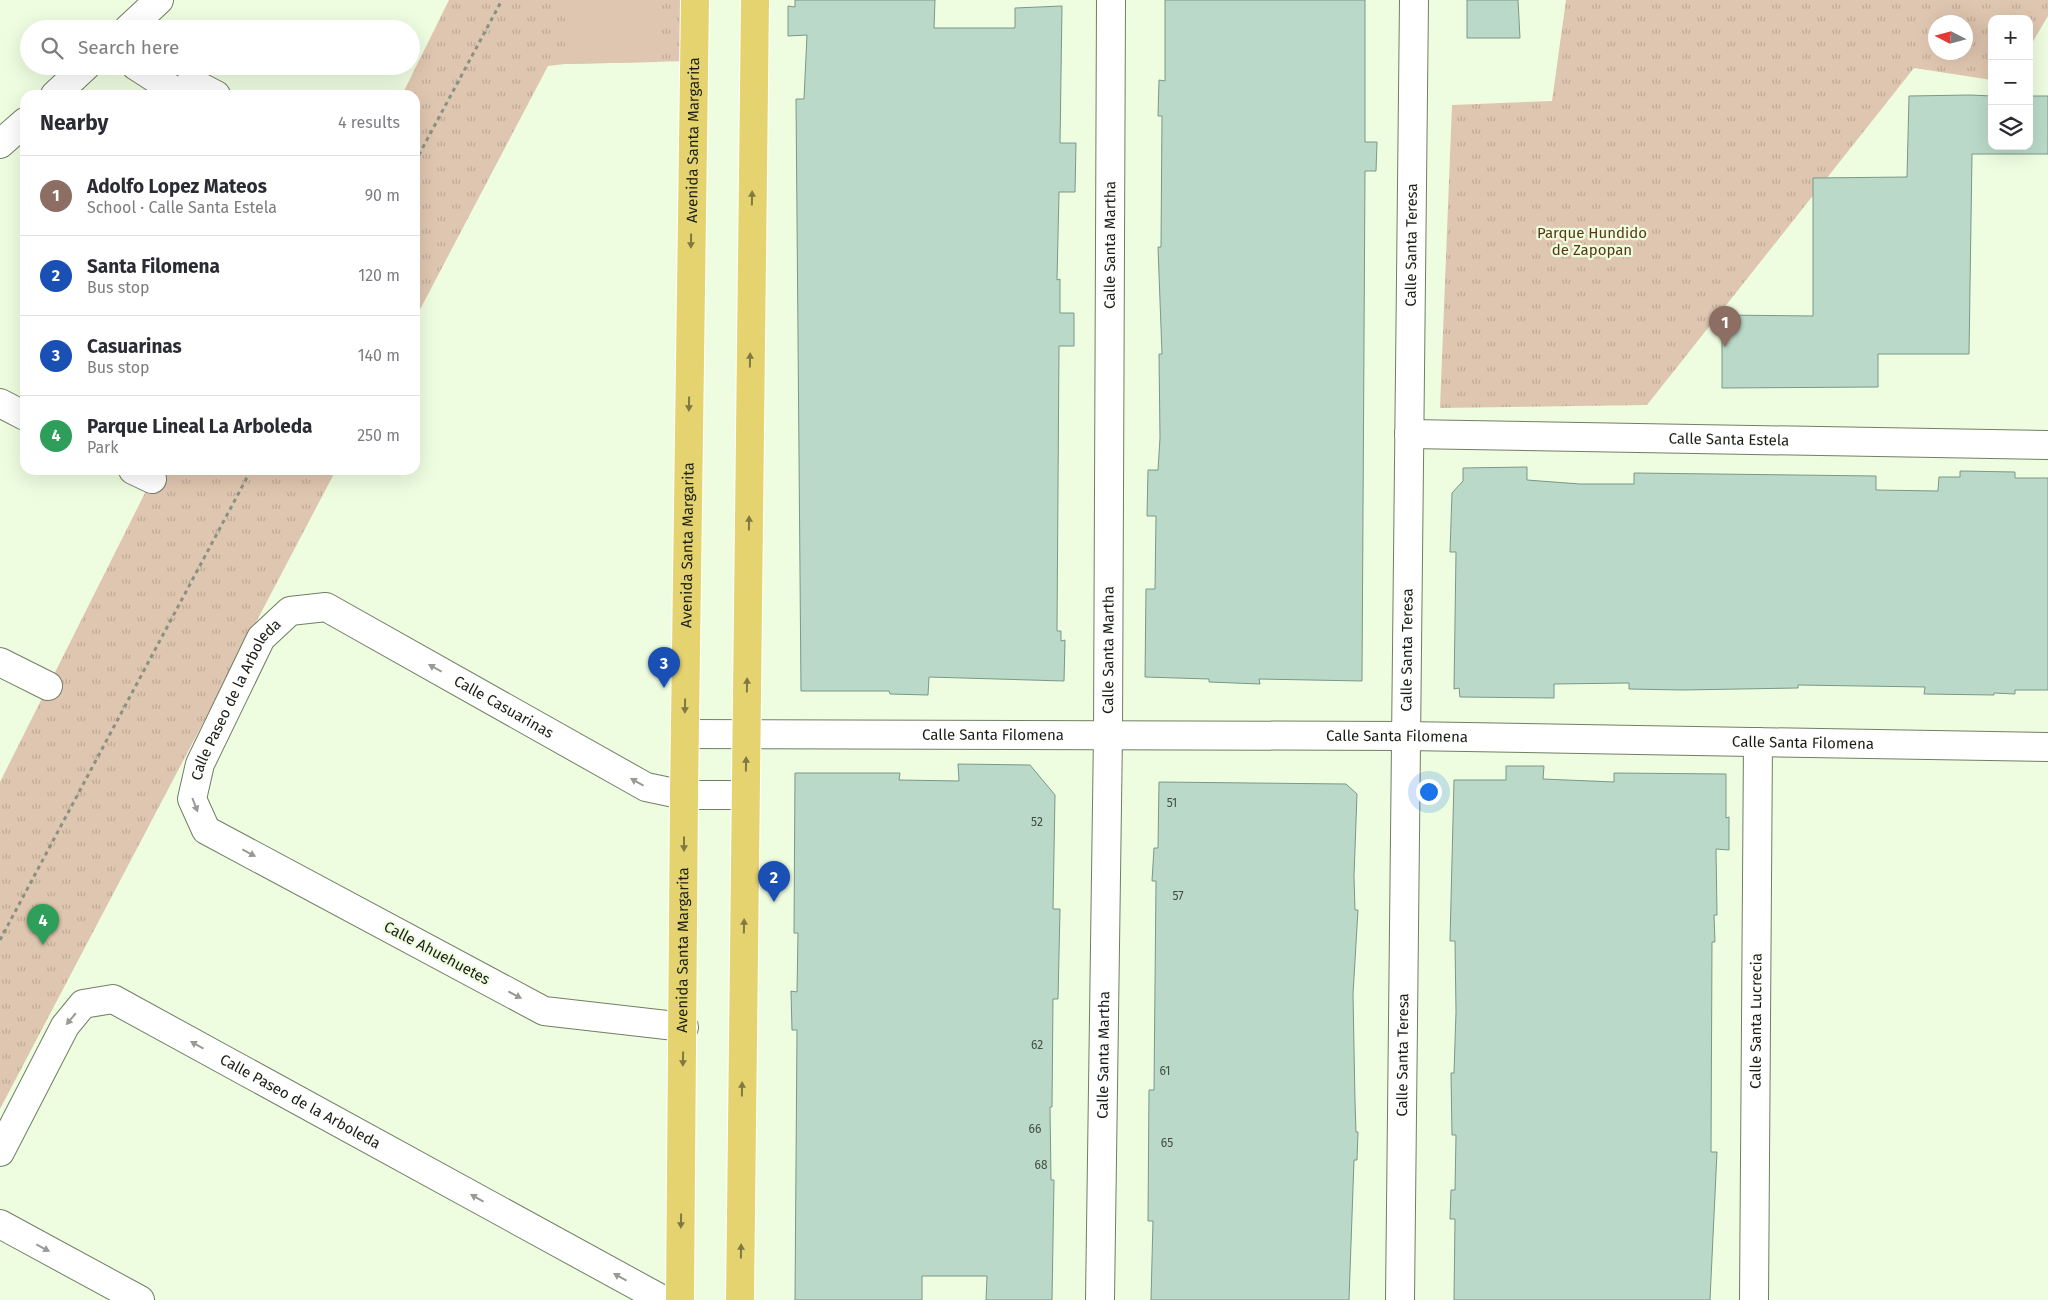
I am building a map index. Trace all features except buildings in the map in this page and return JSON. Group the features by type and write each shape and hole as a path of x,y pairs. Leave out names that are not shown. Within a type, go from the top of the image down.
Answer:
{"main road":[{"name":"Avenida Santa Margarita","path":"680,1300 694,0"},
{"path":"740,1300 755,0"}],"street":[{"path":"138,20 159,0"},
{"name":"Calle Santa Martha","path":"1100,1300 1108,734 1111,0"},
{"name":"Calle Santa Teresa","path":"1400,1300 1414,0"},
{"path":"60,90 76,75"},
{"path":"150,75 174,90"},
{"path":"186,90 192,82 207,90"},
{"path":"0,144 20,126"},
{"path":"0,403 20,413"},
{"name":"Calle Santa Estela","path":"1409,434 2048,446"},
{"name":"Calle Casuarinas","path":"326,608 646,787 684,795 745,795"},
{"name":"Calle Paseo de la Arboleda","path":"206,830 192,799 200,764 261,638 290,611 326,608"},
{"path":"0,662 48,686"},
{"name":"Calle Santa Filomena","path":"685,734 1406,736 2048,748"},
{"name":"Calle Santa Lucrecia","path":"1754,1300 1758,742"},
{"name":"Calle Ahuehuetes","path":"206,830 544,1011 684,1026"},
{"name":"Calle Paseo de la Arboleda","path":"0,1152 65,1026 83,1004 113,999 663,1300"},
{"path":"0,1224 140,1300"}],"path":[{"path":"420,153 502,0"},
{"path":"0,940 248,475"}],"green space":[{"path":"449,0 690,0 690,61 548,66 420,309 420,90 404,90 412,75 420,75 420,59"},
{"path":"565,0 657,0 657,62 565,64"},
{"name":"Parque Hundido de Zapopan","path":"1566,0 2048,0 2048,16 2033,41 2033,15 1988,15 1988,79 1914,68 1647,405 1440,408 1452,105 1552,101"},
{"path":"153,475 333,475 0,1109 0,782"}],"place":[{"name":"Adolfo Lopez Mateos","path":"1725,347"},
{"name":"Casuarinas","path":"664,688"},
{"name":"Santa Filomena","path":"774,902"},
{"name":"Parque Lineal La Arboleda","path":"43,945"}]}
